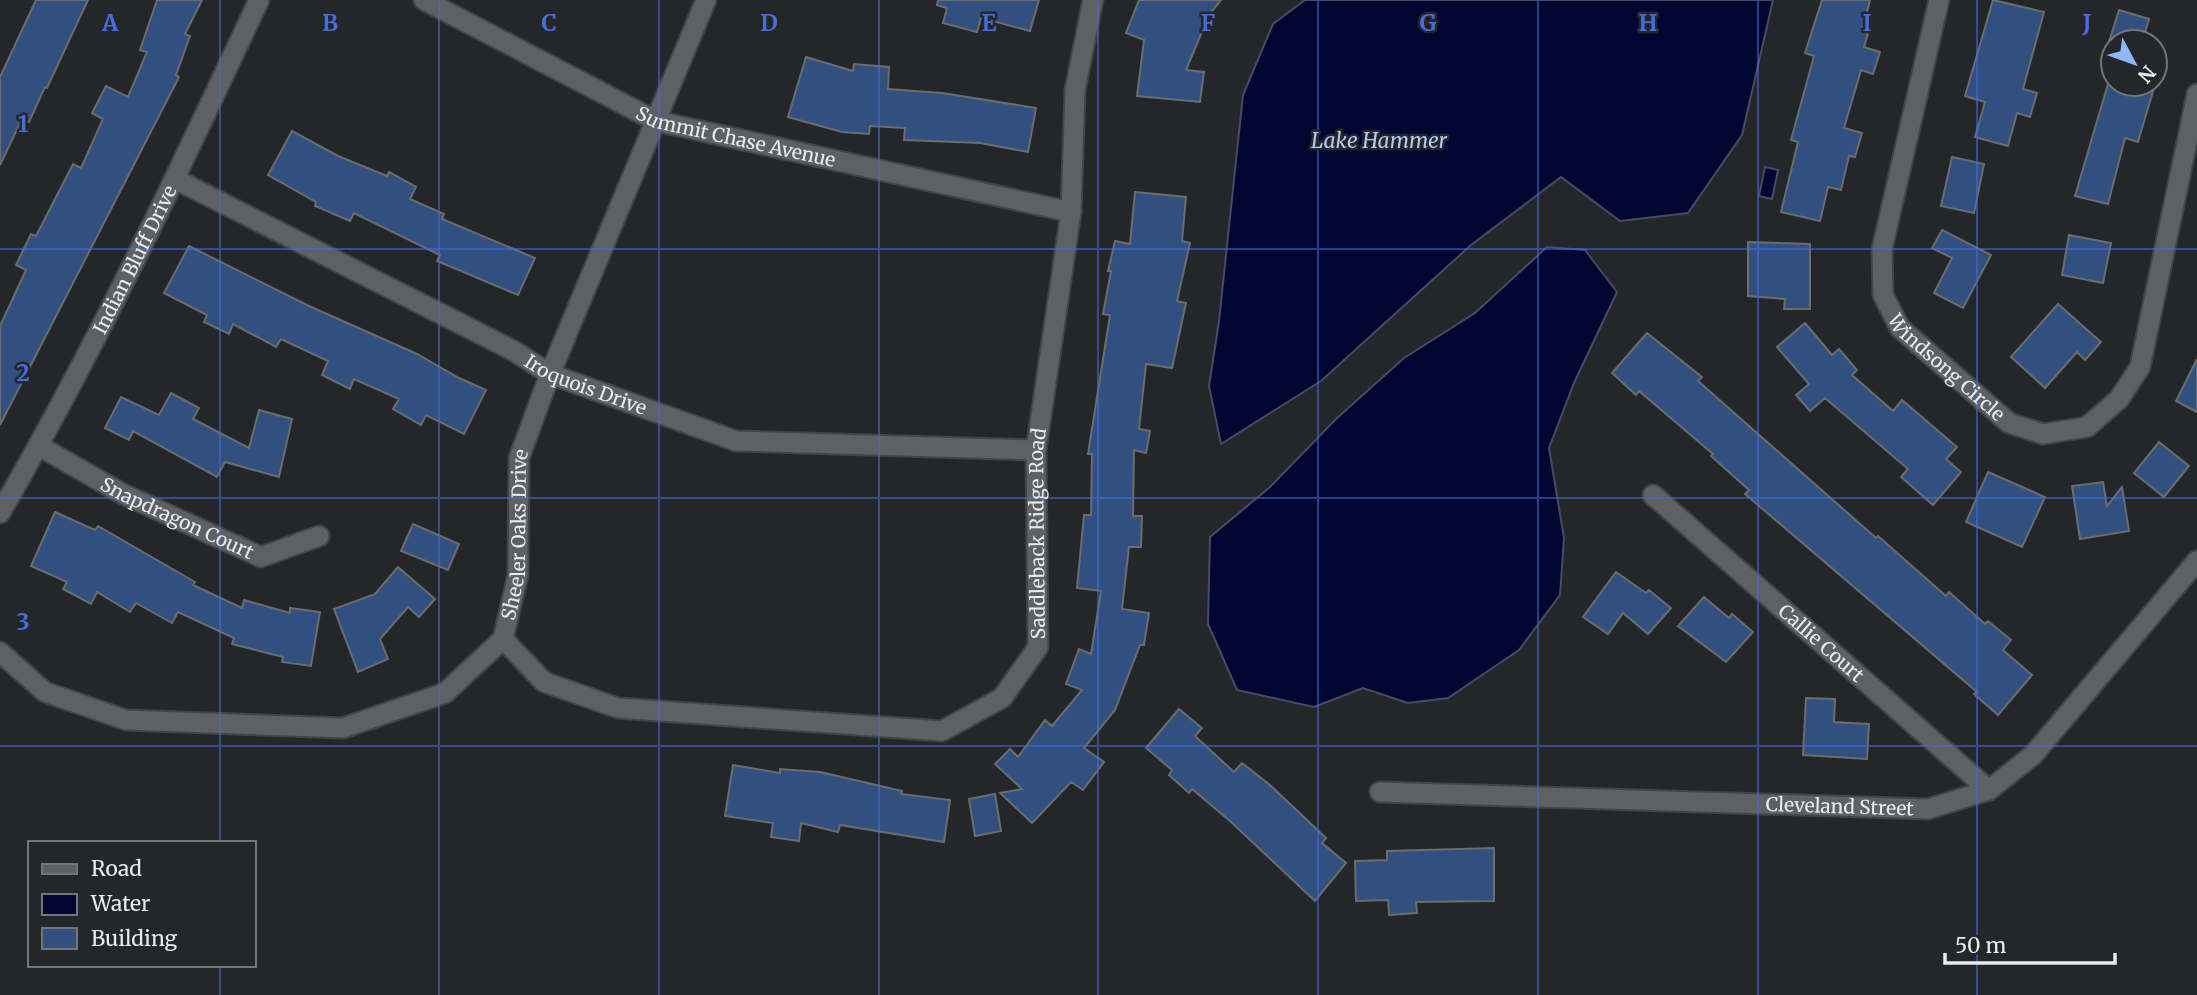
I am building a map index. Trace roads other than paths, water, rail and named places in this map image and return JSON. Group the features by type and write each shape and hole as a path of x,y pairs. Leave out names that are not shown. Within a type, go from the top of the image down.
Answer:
{"street":[{"name":"Indian Bluff Drive","path":"0,513 39,446 175,180 259,0"},
{"name":"Summit Chase Avenue","path":"424,0 656,121 1071,212"},
{"name":"Sheeler Oaks Drive","path":"0,652 45,692 126,720 343,728 445,693 503,639 518,575 519,457 550,374 706,0"},
{"name":"Saddleback Ridge Road","path":"503,639 544,682 618,708 942,731 1002,698 1038,647 1036,450 1071,212 1075,90 1093,0"},
{"name":"Windsong Circle","path":"1939,0 1882,249 1883,295 1900,328 2008,423 2043,434 2087,427 2119,399 2140,367 2197,94"},
{"name":"Iroquois Drive","path":"175,180 514,351 550,374 736,441 1036,450"},
{"name":"Snapdragon Court","path":"39,446 123,494 261,557 319,537"},
{"name":"Callie Court","path":"1653,495 1989,790"},
{"name":"Cleveland Street","path":"1380,792 1928,808 1989,790 2033,755 2197,561"}],"water":[{"name":"Lake Hammer","path":"1305,0 1773,0 1742,135 1688,213 1620,221 1561,177 1471,245 1321,381 1221,444 1209,386 1219,321 1243,95 1273,24"},
{"path":"1765,167 1778,170 1772,199 1759,196"},
{"path":"1547,247 1585,250 1617,292 1574,383 1549,448 1564,538 1560,595 1519,650 1448,698 1408,703 1363,688 1314,707 1237,690 1208,624 1210,537 1270,487 1336,419 1404,358 1475,313"}]}
